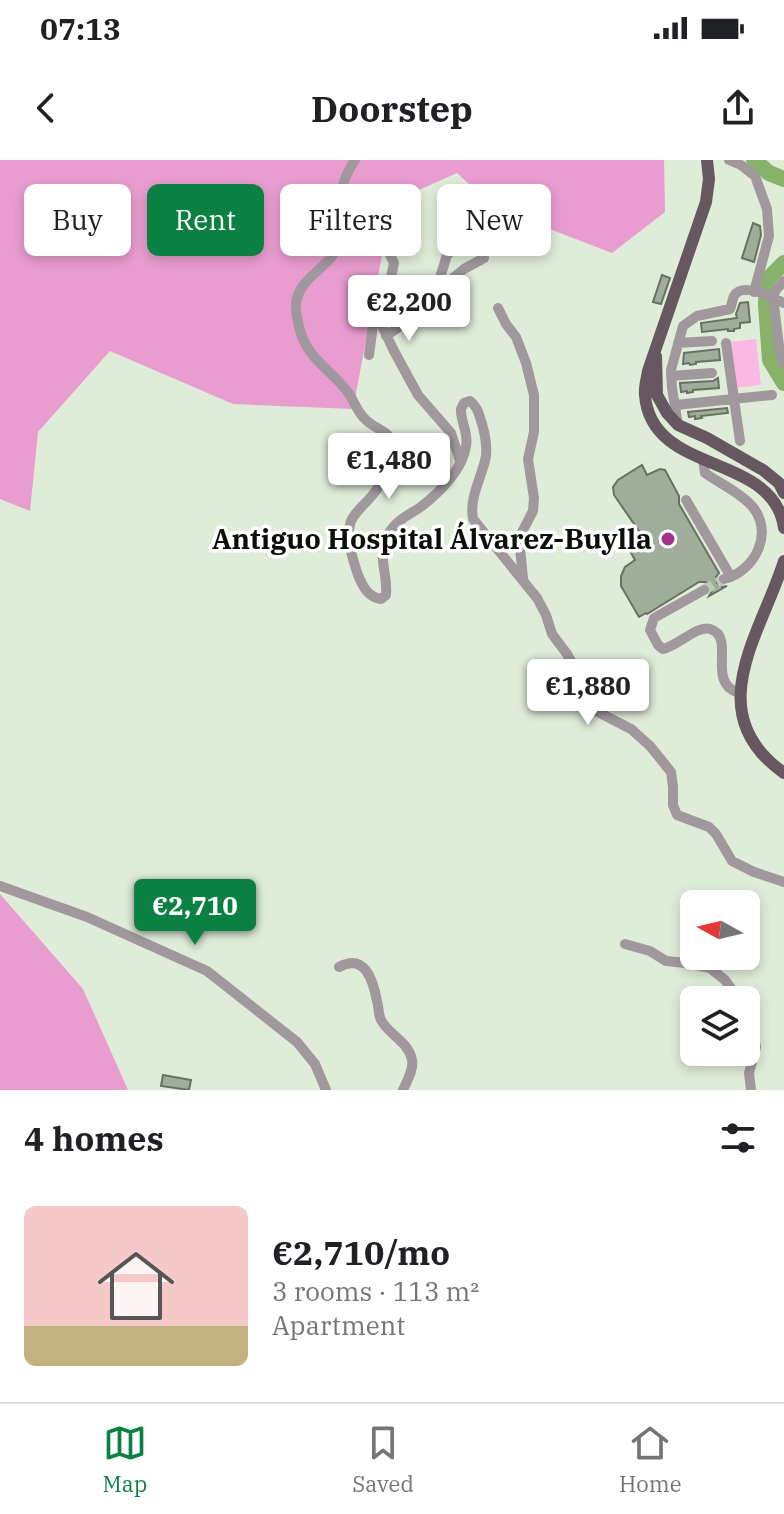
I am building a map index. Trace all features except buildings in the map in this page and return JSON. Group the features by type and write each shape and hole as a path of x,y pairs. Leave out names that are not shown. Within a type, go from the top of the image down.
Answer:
{"main road":[{"path":"707,160 709,179 706,202 648,371 645,394 658,430 685,452 743,476 759,487 774,501 782,515 784,528"},
{"path":"656,348 657,395 667,413 678,425 736,446 779,483 784,493"},
{"path":"658,430 678,425"},
{"path":"678,425 679,439 685,452"},
{"path":"703,459 711,449 736,446"},
{"path":"784,561 780,581 746,658 739,693 743,720 753,741 784,773"}],"street":[{"path":"355,160 346,173 343,187 340,244 332,259 314,273 301,289 296,301 300,334 308,351 349,394 367,422 386,432 392,441 394,451 390,466 374,494 357,512 349,533 360,580 367,593 381,599 386,595 382,558 391,528 446,484 460,461 467,445 461,409 464,403 470,401 476,406 486,441 486,455 473,496 473,519 537,598 552,634 577,672 587,703 592,709 631,729 671,772 673,805 677,815 709,827 732,861 784,882"},
{"path":"729,160 755,176 767,209 768,296 784,364"},
{"path":"369,355 374,318 388,292 394,263 390,256"},
{"path":"386,336 406,322 421,298 439,281 447,256"},
{"path":"414,308 464,269 484,258"},
{"path":"678,425 671,370 683,326 697,316 730,309 739,291 768,296 784,281"},
{"path":"498,308 516,337 534,395 534,432 528,459 533,511 519,538 523,580"},
{"path":"380,311 386,336 418,395 451,433 460,461"},
{"path":"678,343 712,341"},
{"path":"726,343 736,446"},
{"path":"671,376 712,373"},
{"path":"676,405 772,395"},
{"path":"686,500 728,578 757,555 762,537 760,516 750,503 705,473 703,459"},
{"path":"704,590 654,618 650,630 663,649 697,630 712,629 720,638 723,682 729,690 739,693"},
{"path":"0,886 87,917 207,971 297,1042 315,1064 326,1090"},
{"path":"625,944 650,951 668,964 686,963 710,968 729,986"},
{"path":"339,967 355,962 366,971 381,1020 409,1052 412,1066 403,1090"},
{"path":"751,1066 751,1090"}],"shaded area":[{"path":"0,160 664,160 665,212 612,253 551,230 551,184 469,184 457,173 421,189 421,184 280,184 280,256 382,256 353,409 233,404 110,351 38,432 30,511 0,499"},
{"path":"756,339 761,385 734,388 729,342"},
{"path":"0,894 83,989 128,1090 0,1090"}],"waterway":[{"path":"754,160 769,173 784,179"},
{"path":"784,263 767,280 766,305 770,360 784,383"}],"tunnel":[{"path":"704,590 724,579"}],"place":[{"name":"Antiguo Hospital Álvarez-Buylla","path":"668,539"}]}
